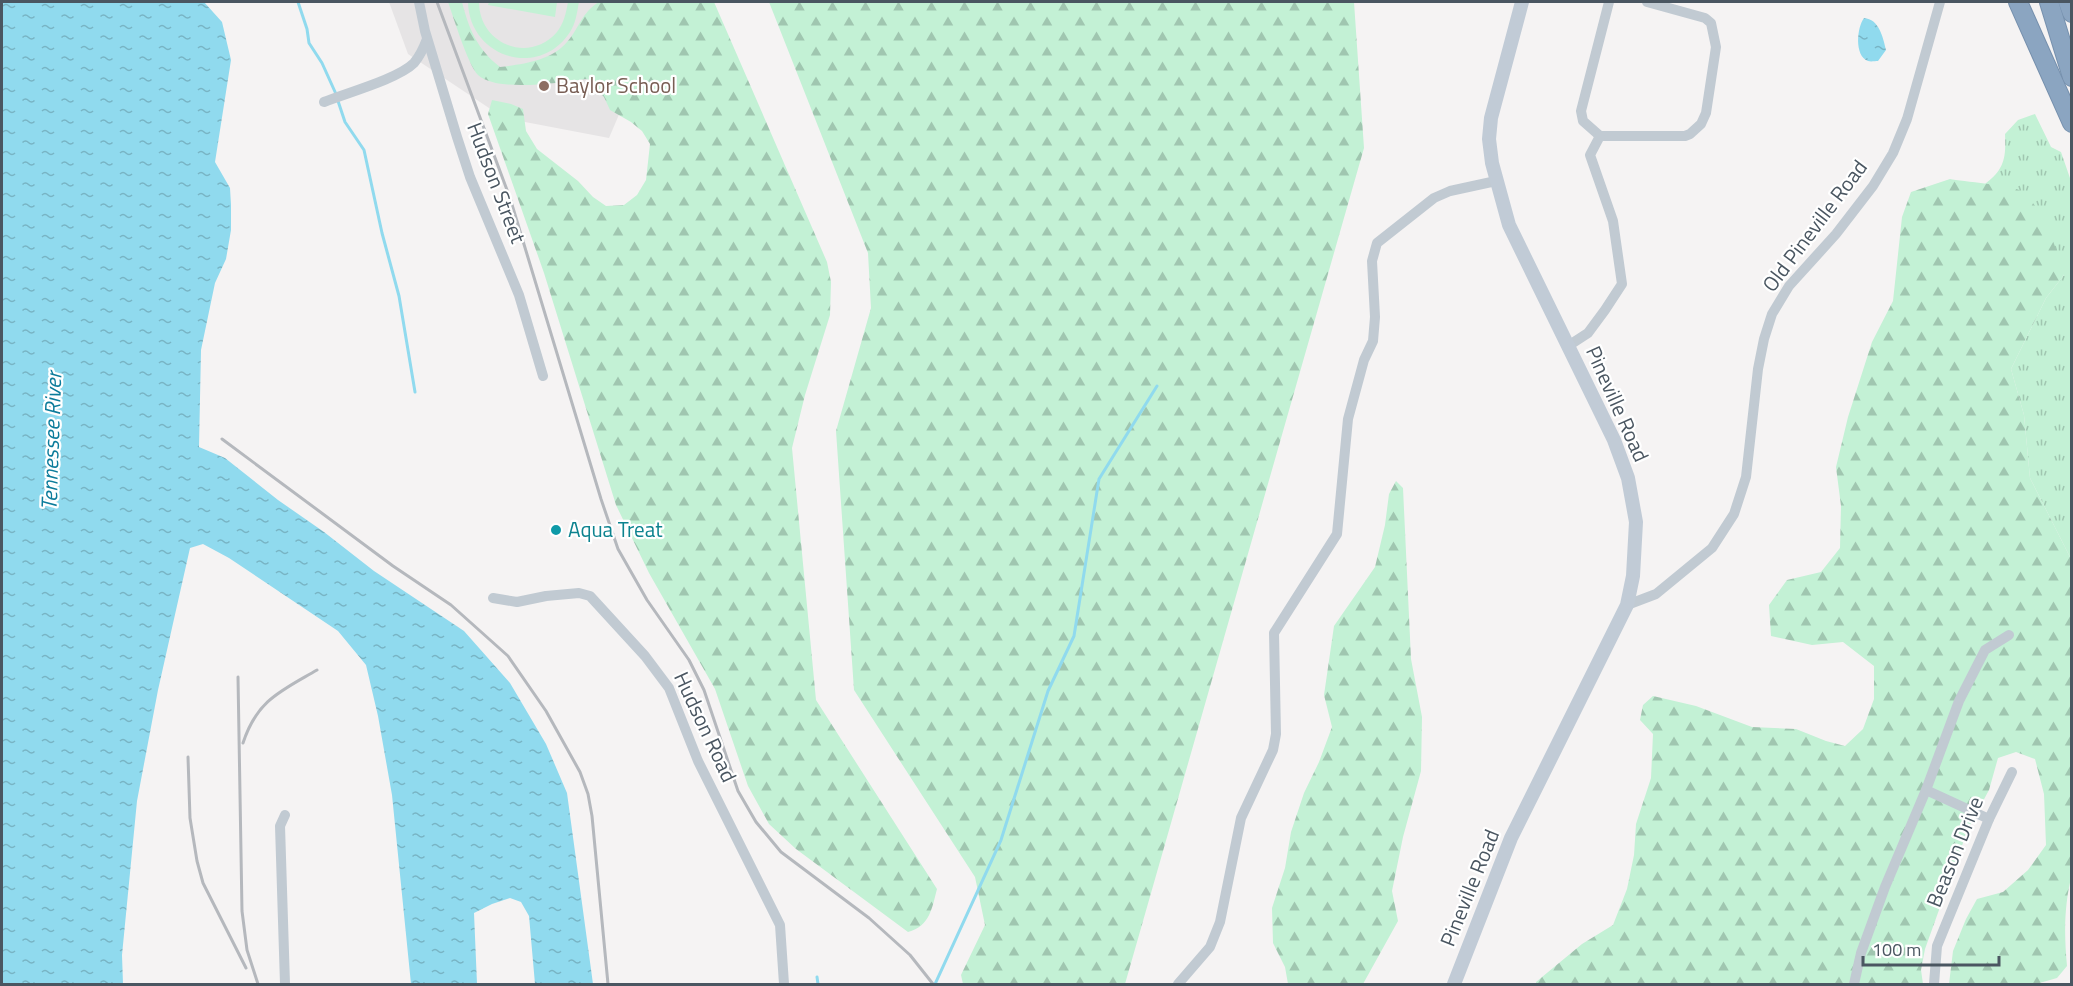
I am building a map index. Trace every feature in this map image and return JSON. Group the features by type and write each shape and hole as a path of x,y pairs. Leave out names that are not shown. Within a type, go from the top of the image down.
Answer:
{"highway":[{"path":"2018,2 2072,123"},
{"path":"2049,2 2072,77"},
{"path":"2068,2 2072,13"}],"main road":[{"name":"Pineville Road","path":"1454,984 1511,838 1627,605 1633,576 1636,522 1628,478 1614,440 1509,225 1496,181 1489,139 1491,118 1522,2"}],"street":[{"name":"Hudson Street","path":"419,2 427,39 457,137 519,295 543,376"},
{"path":"1609,2 1581,111 1583,121 1600,136 1690,135 1701,124 1706,113 1716,46 1711,23 1706,18 1647,2"},
{"name":"Old Pineville Road","path":"1627,605 1656,594 1712,548 1734,514 1746,477 1758,369 1772,314 1789,286 1836,234 1872,186 1893,153 1907,119 1940,2"},
{"path":"324,102 396,75 413,64 427,39"},
{"path":"1568,346 1588,333 1622,284 1613,221 1590,155 1600,136"},
{"path":"1178,984 1210,947 1220,922 1240,818 1273,750 1276,734 1274,633 1337,534 1348,419 1364,360 1373,341 1375,317 1372,261 1377,243 1434,198 1450,191 1496,181"},
{"name":"Hudson Road","path":"493,598 517,602 579,593 590,596 645,656 669,688 698,761 780,925 784,984"},
{"path":"1854,984 1861,953 1885,887 1926,790 1959,701 1985,650 2009,635"},
{"name":"Beason Drive","path":"1934,984 1937,946 1989,819 2012,772"},
{"path":"1926,790 1989,819"},
{"path":"285,815 280,826 285,984"}],"shaded area":[{"name":"Baylor School","path":"389,2 667,2 609,138 504,118 408,54"}],"green space":[{"path":"448,2 462,2 475,38 485,53 500,67 553,54 567,42 584,16 599,2 714,2 827,262 831,282 830,315 805,395 792,448 816,700 937,889 926,921 915,929 908,932 796,849 769,824 748,786 715,689 649,573 616,505 544,273 488,114 492,100 523,109 526,131 537,149 606,206 624,205 637,195 646,180 650,144 642,131 610,110 604,97 587,79 514,85 500,84 478,75 465,51"},
{"path":"468,2 479,2 481,16 487,29 496,38 507,45 520,48 533,47 545,42 559,29 568,2 579,2 572,29 557,47 541,55 524,58 508,56 493,48 480,37 471,21"},
{"path":"489,2 557,2 555,17 488,5"},
{"path":"769,2 1354,2 1364,148 1125,984 963,984 961,975 985,925 975,877 854,690 836,431 871,308 868,253"},
{"path":"2035,114 2051,147 2061,152 2071,181 2071,559 2030,478 2024,415 2011,369 2046,298 2064,275 1985,184 1997,173 2003,162 2005,134 2018,120"},
{"path":"1950,179 2015,188 2028,197 2048,228 2064,275 2046,298 2011,369 2024,415 2030,478 2071,559 2072,874 2065,920 2067,966 2057,978 2036,984 1949,984 1953,951 1977,899 2003,892 2028,870 2046,845 2044,794 2035,759 2016,752 1998,758 1989,790 1968,829 1925,949 1921,970 1923,984 1536,984 1582,944 1613,925 1627,889 1634,855 1636,824 1651,778 1653,734 1640,720 1643,705 1653,696 1696,706 1752,727 1796,729 1845,746 1863,729 1874,699 1874,666 1843,642 1812,645 1771,636 1769,605 1787,580 1821,572 1840,548 1841,506 1836,467 1848,417 1872,342 1893,301 1902,217 1911,192"},
{"path":"1396,481 1403,488 1411,659 1422,717 1421,771 1403,837 1392,891 1398,921 1363,984 1288,984 1285,967 1273,943 1272,908 1285,868 1291,832 1304,793 1332,727 1324,695 1334,626 1375,567 1385,525 1389,494"}],"water":[{"name":"Tennessee River","path":"2,2 204,2 222,22 231,60 215,162 230,188 231,230 226,259 215,283 201,350 199,447 225,458 374,571 464,631 510,683 546,744 567,793 593,984 535,984 529,916 521,902 510,898 474,913 477,984 411,984 392,795 366,665 338,631 229,558 203,544 190,548 158,690 137,801 122,955 123,984 2,984"},
{"path":"1864,18 1877,25 1880,30 1886,50 1878,61 1868,61 1860,53 1858,34"}],"waterway":[{"path":"298,2 309,43 322,63 336,94"},
{"path":"338,101 345,122 364,150 382,233 399,296 415,392"},
{"path":"935,984 1001,840 1048,691 1074,636 1099,479 1157,386"},
{"path":"817,977 818,984"}],"railway":[{"path":"437,2 510,198 618,549 647,600 689,660 704,690 738,791 756,822 781,852 869,918 910,955 933,984"},
{"path":"222,439 393,566 451,605 508,656 546,711 580,772 588,794 608,984"},
{"path":"243,743 255,716 272,698 317,670"},
{"path":"238,677 242,911 247,950 258,984"},
{"path":"188,757 190,818 203,883 246,968"}],"place":[{"name":"Baylor School","path":"544,86"},
{"name":"Aqua Treat","path":"556,530"}]}
